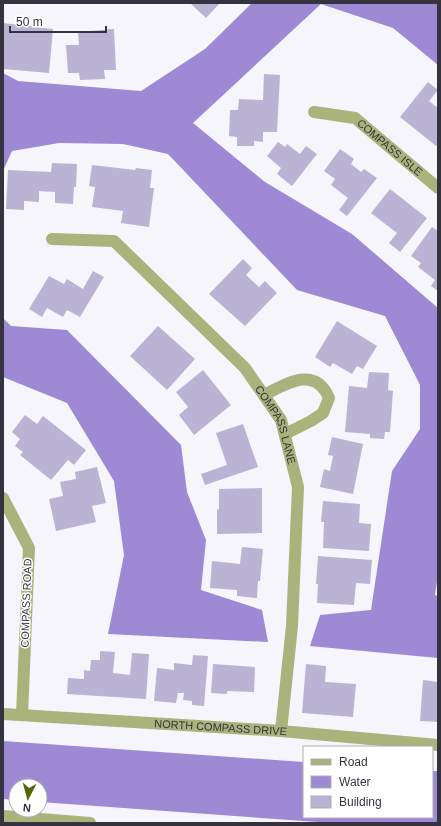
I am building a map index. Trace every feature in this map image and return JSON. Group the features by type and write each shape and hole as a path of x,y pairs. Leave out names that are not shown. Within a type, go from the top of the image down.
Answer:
{"street":[{"name":"COMPASS ISLE","path":"314,112 354,118 438,188"},
{"name":"COMPASS LANE","path":"52,239 114,241 245,368 281,420 298,487 292,626 281,731"},
{"path":"264,395 295,380 313,380 325,388 328,398 324,413 285,434"},
{"name":"COMPASS ROAD","path":"3,498 29,548 22,715"},
{"name":"NORTH COMPASS DRIVE","path":"3,714 281,731 438,745"},
{"path":"3,816 22,820 90,823"}],"water":[{"path":"252,3 438,3 438,65 393,28 321,4 193,123 265,182 352,234 438,308 438,575 435,595 438,596 438,658 310,646 320,615 371,610 392,471 420,429 420,385 385,316 297,290 168,154 123,144 59,143 12,151 3,171 3,73 18,81 141,91 205,49"},
{"path":"3,318 11,326 67,330 181,445 187,492 206,540 201,590 262,610 268,642 108,634 124,555 114,481 67,403 3,377"},
{"path":"3,741 303,762 303,818 433,818 433,771 438,771 438,823 332,823 48,803 48,778 8,778 8,799 3,799"}],"building":[{"path":"190,3 220,3 206,18"},
{"path":"3,23 53,29 49,73 3,69"},
{"path":"114,29 116,70 104,70 105,79 80,80 79,73 68,73 66,45 79,45 78,32"},
{"path":"264,74 280,75 277,132 263,132 263,142 254,141 254,146 237,146 237,137 229,136 230,110 238,110 239,99 263,100"},
{"path":"428,82 438,90 429,101 438,108 438,144 436,146 400,117"},
{"path":"278,142 285,147 287,144 300,154 306,146 317,154 292,186 277,174 281,168 267,156"},
{"path":"340,149 354,159 351,164 361,172 364,169 377,178 347,216 339,210 348,198 331,185 335,179 324,171"},
{"path":"52,163 77,164 76,187 74,187 73,204 55,203 55,192 39,191 39,202 24,201 24,210 6,209 8,170 51,172"},
{"path":"92,165 135,170 136,168 152,170 150,188 154,188 149,227 121,223 123,211 92,207 95,187 89,186"},
{"path":"390,189 427,218 400,252 389,243 397,233 371,213"},
{"path":"432,227 438,231 438,291 431,286 435,280 418,267 421,263 411,256"},
{"path":"243,259 252,268 246,275 259,287 265,281 277,293 245,326 209,294"},
{"path":"93,271 104,277 80,317 67,310 63,317 47,308 42,317 29,309 49,276 64,284 67,279 83,289"},
{"path":"337,321 377,346 363,369 357,366 352,374 333,363 330,367 315,357"},
{"path":"158,326 195,359 167,390 130,356"},
{"path":"203,370 231,405 194,435 179,415 188,407 176,392"},
{"path":"369,372 389,373 388,390 393,391 390,432 385,432 384,439 370,438 370,434 345,432 349,386 367,388"},
{"path":"25,415 37,424 43,416 86,450 74,465 68,460 51,480 20,455 23,452 15,446 20,439 12,432"},
{"path":"243,424 258,467 205,485 201,474 227,465 216,433"},
{"path":"332,437 363,444 353,494 320,487 324,469 330,471 333,456 328,455"},
{"path":"97,467 106,503 92,506 96,522 56,531 49,499 63,496 60,482 76,479 75,472"},
{"path":"262,488 262,533 217,534 219,489"},
{"path":"323,501 360,504 359,523 371,524 369,551 323,548 324,522 321,522"},
{"path":"242,547 263,549 257,598 237,596 237,590 210,588 212,561 240,564"},
{"path":"318,556 372,560 370,584 356,583 354,605 317,603 318,584 316,584"},
{"path":"100,651 115,652 113,673 130,675 132,653 149,654 146,699 67,694 68,678 84,679 84,670 90,671 91,660 100,660"},
{"path":"193,655 208,656 204,706 192,705 192,701 183,700 184,693 178,693 176,703 154,701 157,668 174,670 174,663 192,665"},
{"path":"213,664 255,667 254,692 227,691 227,694 211,693"},
{"path":"306,664 326,666 325,682 356,684 353,717 302,713"},
{"path":"423,680 438,682 438,722 420,721"}]}
